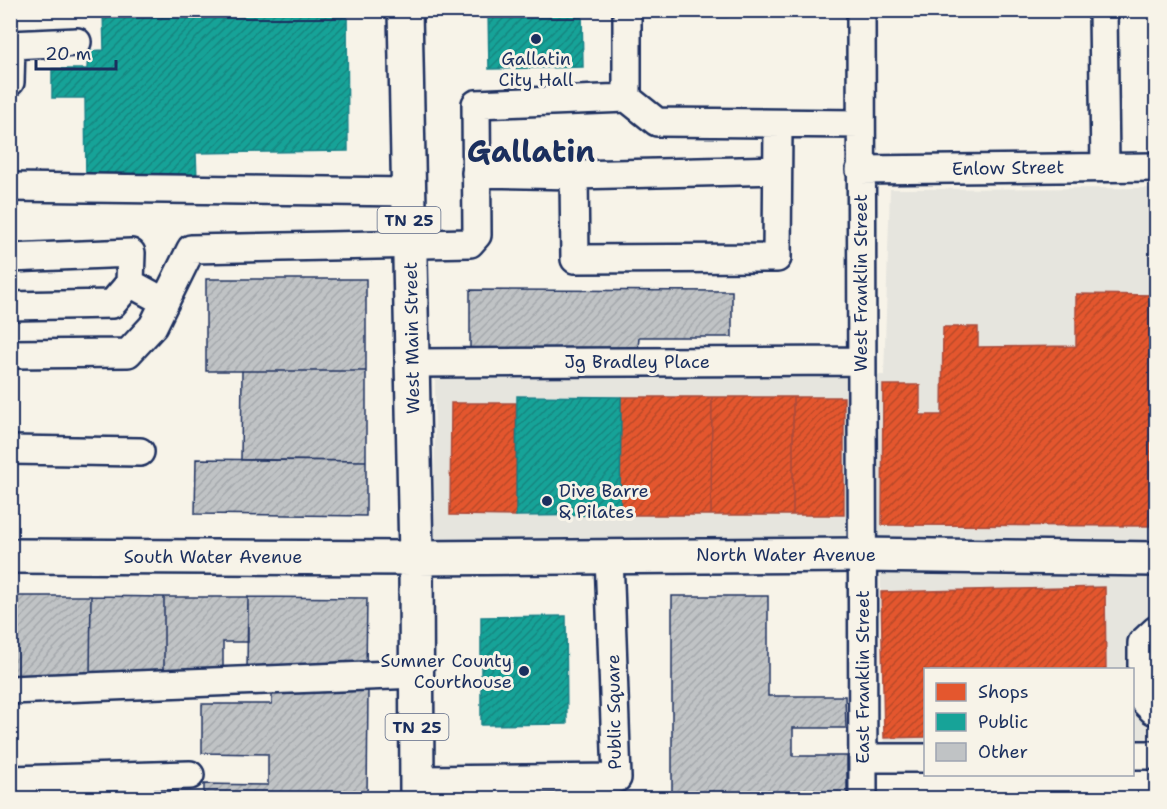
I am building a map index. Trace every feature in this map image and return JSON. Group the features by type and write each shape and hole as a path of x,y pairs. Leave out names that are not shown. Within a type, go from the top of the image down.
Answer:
{"main road":[{"name":"West Main Street","path":"405,10 416,558"},
{"name":"North Water Avenue","path":"416,558 862,555 1156,559"},
{"name":"South Water Avenue","path":"10,556 416,558"},
{"name":"TN 25","path":"416,558 417,789"}],"street":[{"path":"627,10 627,98"},
{"name":"West Franklin Street","path":"861,10 862,555"},
{"path":"1103,10 1105,167"},
{"path":"10,82 11,45 77,42"},
{"path":"10,354 128,353 153,326 191,249 470,243 477,235 476,104 627,98 657,122 860,124"},
{"path":"574,175 575,259 777,258 778,124"},
{"name":"Enlow Street","path":"860,170 1156,167"},
{"path":"476,173 574,175 777,170"},
{"path":"10,188 409,192"},
{"path":"10,258 131,253 130,283 112,304 10,306"},
{"path":"130,283 165,302"},
{"name":"Jg Bradley Place","path":"412,363 861,361"},
{"path":"10,450 140,452"},
{"name":"East Franklin Street","path":"862,555 863,798"},
{"name":"Public Square","path":"417,789 617,778 609,556"},
{"path":"1156,630 1142,643 1142,699 1153,710 1156,710"},
{"path":"10,690 417,674"},
{"path":"1134,755 1156,755"},
{"path":"863,759 924,758"},
{"path":"10,780 190,775"}],"shaded area":[{"path":"1156,188 1156,768 1134,769 1134,668 924,668 924,770 882,770 884,738 880,542 434,543 435,378 884,375 890,189"}],"building: Shops":[{"path":"1076,294 1156,295 1156,526 882,525 883,385 920,385 920,415 942,415 943,327 978,327 978,347 1076,346"},
{"path":"621,397 712,397 711,515 620,515"},
{"path":"712,397 793,397 793,515 711,515"},
{"path":"793,397 844,397 844,515 793,515"},
{"path":"451,403 516,403 516,516 450,515"},
{"path":"1105,587 1106,668 924,668 924,737 884,738 881,592"}],"building: Public":[{"path":"103,10 347,10 348,151 196,153 197,180 86,181 85,98 52,98 52,69 87,69 88,51 104,50"},
{"name":"Gallatin City Hall","path":"488,10 582,10 583,67 489,69"},
{"path":"649,10 727,10 727,17 649,17"},
{"path":"517,396 621,397 620,515 516,516"},
{"name":"Sumner County Courthouse","path":"566,616 567,724 481,725 481,617"}],"building: Other":[{"path":"206,279 366,279 366,371 206,371"},
{"path":"470,290 732,291 732,337 639,337 638,351 470,350"},
{"path":"242,371 366,371 366,461 241,460"},
{"path":"196,459 366,461 366,516 195,514"},
{"path":"10,596 91,596 90,676 10,676"},
{"path":"91,596 164,597 164,676 90,676"},
{"path":"672,596 768,596 768,696 845,696 846,728 793,728 793,756 847,756 847,798 672,798"},
{"path":"164,597 248,597 248,642 223,642 223,675 164,676"},
{"path":"248,597 367,598 366,671 247,670"},
{"path":"272,691 368,691 367,798 204,798 204,784 268,785 268,754 202,753 202,704 272,704"}],"place":[{"name":"Gallatin City Hall","path":"536,39"},
{"name":"Dive Barre & Pilates","path":"547,501"},
{"name":"Sumner County Courthouse","path":"524,671"}],"district":[{"name":"Gallatin","path":"531,152"}]}
